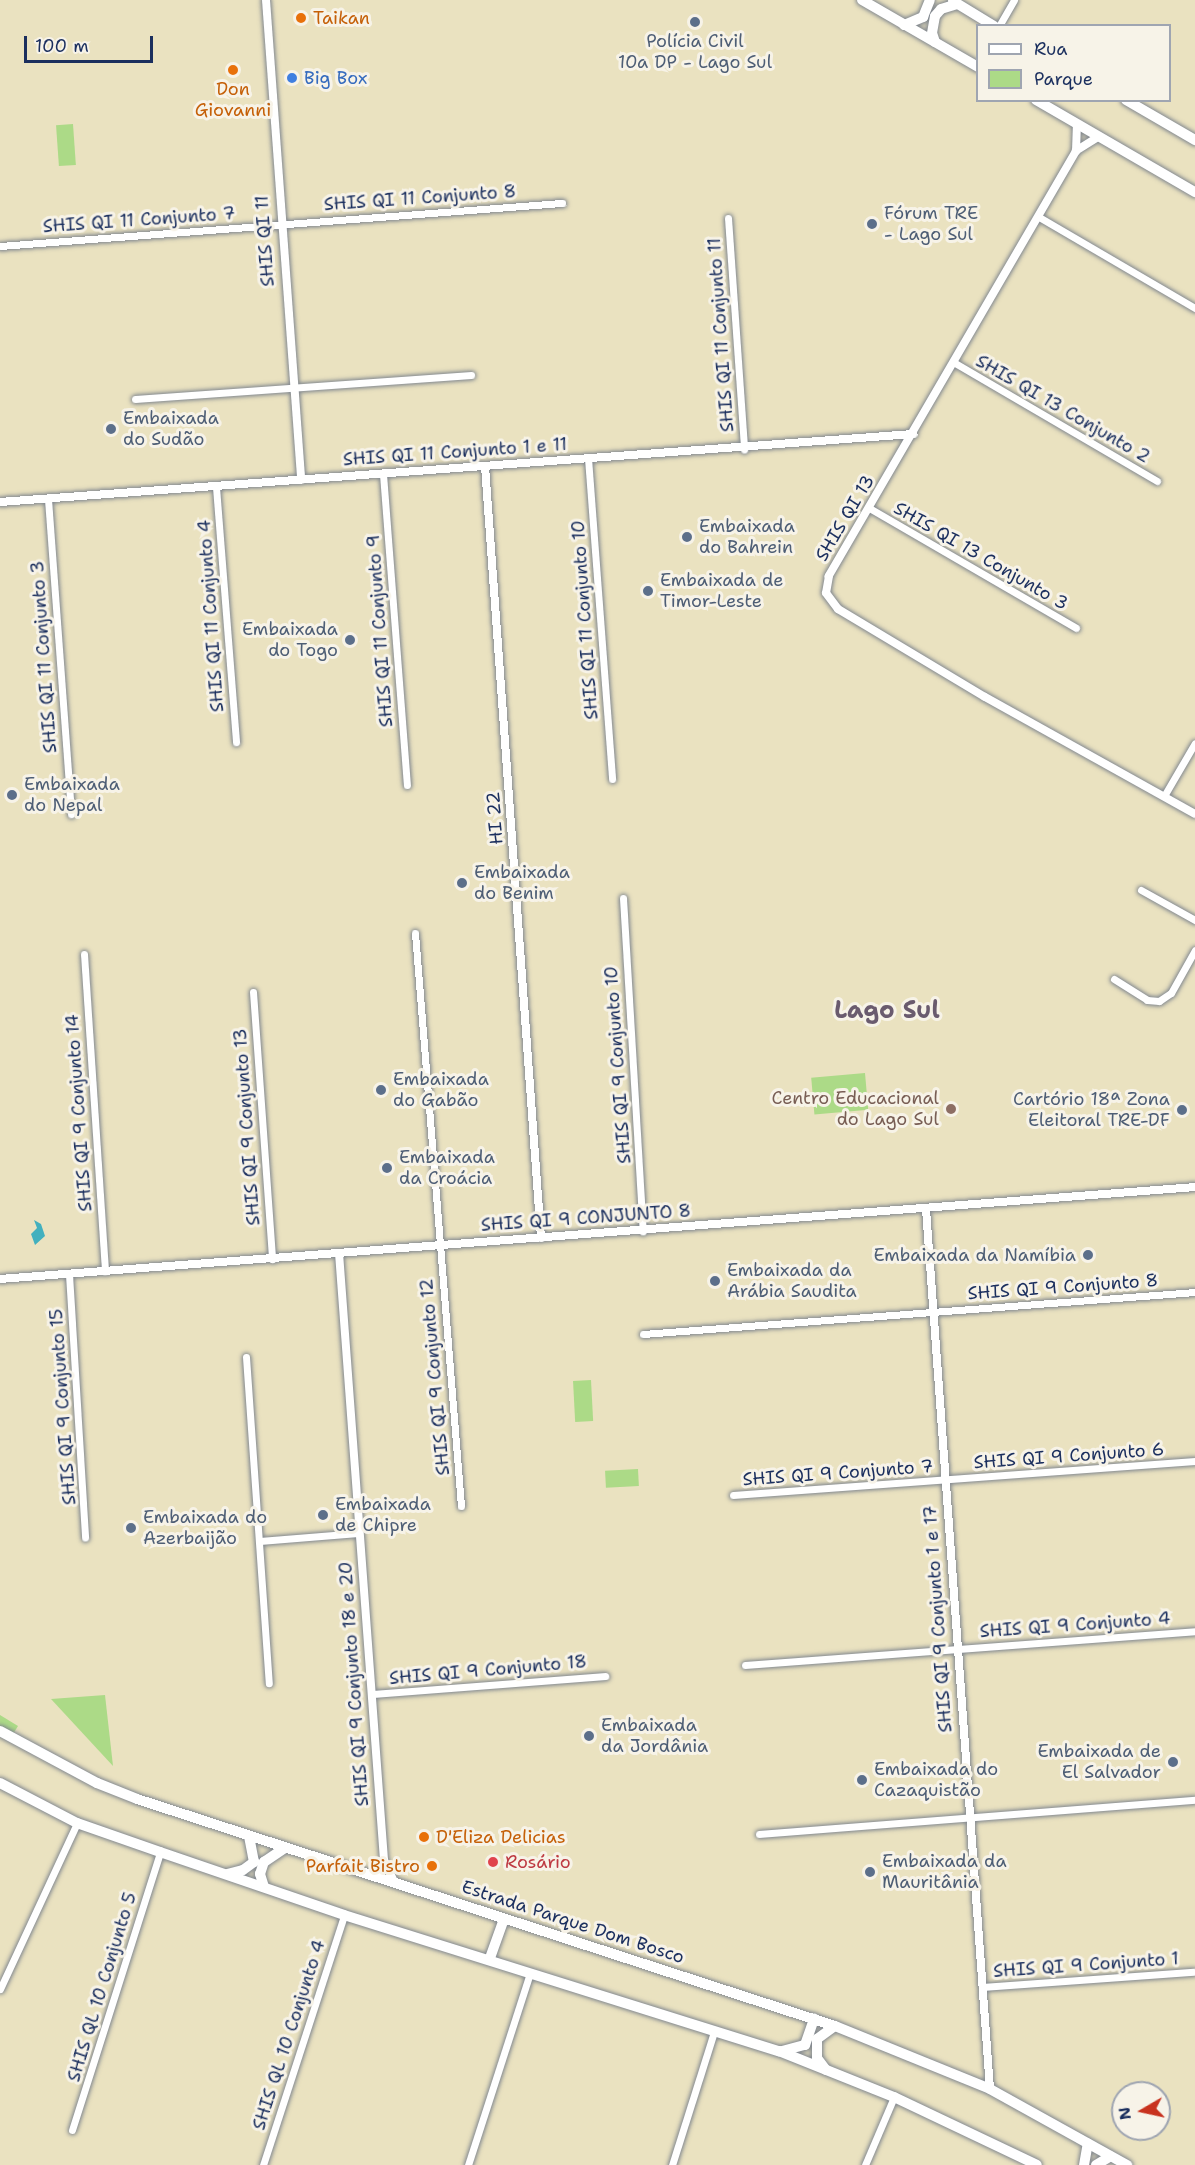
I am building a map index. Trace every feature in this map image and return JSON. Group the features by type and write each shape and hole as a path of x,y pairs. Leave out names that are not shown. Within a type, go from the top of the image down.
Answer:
{"main road":[{"path":"862,0 976,66"},
{"path":"904,25 923,17 930,0"},
{"path":"935,42 932,33 935,16 941,9 954,2 993,24"},
{"path":"1039,102 1195,192"},
{"path":"1129,102 1195,140"},
{"name":"Estrada Parque Dom Bosco","path":"0,1731 97,1783 285,1848 394,1881 834,2026 990,2089 1127,2165"},
{"path":"0,1783 77,1823 160,1852 344,1915 490,1958 530,1973 779,2052 894,2097 1036,2165"},
{"path":"227,1874 243,1870 254,1862 249,1836"},
{"path":"264,1887 260,1874 264,1862 285,1848"},
{"path":"490,1958 504,1919"},
{"path":"779,2052 805,2045 814,2019"},
{"path":"827,2072 817,2058 817,2039 834,2026"},
{"path":"1084,2165 1088,2143"},
{"path":"1096,2165 1111,2156"}],"street":[{"name":"SHIS QI 11","path":"266,0 280,224 301,480"},
{"path":"998,24 1014,0"},
{"name":"SHIS QI 13","path":"1077,125 1077,151"},
{"name":"SHIS QI 13","path":"1098,136 1077,151 830,576 826,593 830,601 992,701 1195,814"},
{"name":"SHIS QI 11 Conjunto 8","path":"280,224 562,202"},
{"path":"1039,217 1195,308"},
{"name":"SHIS QI 11 Conjunto 11","path":"728,218 744,449"},
{"name":"SHIS QI 11 Conjunto 7","path":"0,246 280,224"},
{"name":"SHIS QI 13 Conjunto 2","path":"955,363 1157,480"},
{"path":"135,399 471,375"},
{"name":"SHIS QI 11 Conjunto 1 e 11","path":"0,502 588,458 744,449 913,434"},
{"name":"SHIS QI 11 Conjunto 10","path":"588,458 612,779"},
{"name":"HI 22","path":"485,466 541,1238"},
{"name":"SHIS QI 11 Conjunto 9","path":"383,474 407,785"},
{"name":"SHIS QI 11 Conjunto 4","path":"216,487 236,742"},
{"name":"SHIS QI 11 Conjunto 3","path":"48,499 71,814"},
{"name":"SHIS QI 13 Conjunto 3","path":"871,509 1076,628"},
{"path":"1164,796 1195,743"},
{"path":"1142,890 1195,920"},
{"name":"SHIS QI 9 Conjunto 10","path":"623,898 643,1231"},
{"name":"SHIS QI 9 Conjunto 12","path":"415,933 461,1506"},
{"path":"1114,979 1147,1000 1159,1001 1171,993 1195,950"},
{"name":"SHIS QI 9 Conjunto 14","path":"84,954 105,1271"},
{"name":"SHIS QI 9 Conjunto 13","path":"253,992 272,1258"},
{"path":"1174,1191 1195,1187"},
{"path":"1174,1191 1195,1194"},
{"name":"SHIS QI 9 CONJUNTO 8","path":"0,1279 1174,1191"},
{"name":"SHIS QI 9 Conjunto 1 e 17","path":"926,1209 967,1816 982,1987 985,2063 990,2089"},
{"name":"SHIS QI 9 Conjunto 18 e 20","path":"339,1254 384,1860 394,1881"},
{"name":"SHIS QI 9 Conjunto 15","path":"69,1274 86,1538"},
{"name":"SHIS QI 9 Conjunto 8","path":"643,1334 1195,1292"},
{"path":"246,1357 270,1683"},
{"name":"SHIS QI 9 Conjunto 6","path":"946,1480 1195,1461"},
{"name":"SHIS QI 9 Conjunto 7","path":"734,1495 946,1480"},
{"path":"260,1541 358,1533"},
{"name":"SHIS QI 9 Conjunto 4","path":"745,1665 1195,1631"},
{"name":"SHIS QI 9 Conjunto 18","path":"373,1694 605,1676"},
{"path":"759,1834 1195,1800"},
{"path":"0,1989 77,1823"},
{"name":"SHIS QL 10 Conjunto 5","path":"72,2130 160,1852"},
{"path":"370,1874 384,1860"},
{"name":"SHIS QL 10 Conjunto 4","path":"263,2165 344,1915"},
{"name":"SHIS QI 9 Conjunto 1","path":"982,1987 1193,1972"},
{"path":"468,2165 530,1973"},
{"path":"672,2165 714,2032"},
{"path":"974,2082 985,2063"},
{"path":"866,2165 894,2097"}],"green space":[{"path":"73,124 76,165 59,166 56,125"},
{"path":"865,1073 868,1110 814,1115 811,1078"},
{"path":"591,1380 593,1421 575,1422 573,1381"},
{"path":"638,1469 639,1486 606,1488 605,1471"},
{"path":"105,1695 113,1766 51,1699"},
{"path":"0,1715 18,1726 13,1734 0,1726"}],"water":[{"path":"34,1220 41,1224 45,1236 35,1245 31,1234 37,1228"}],"place":[{"name":"Taikan","path":"301,18"},
{"name":"Polícia Civil 10a DP - Lago Sul","path":"695,22"},
{"name":"Don Giovanni","path":"233,70"},
{"name":"Big Box","path":"292,78"},
{"name":"Fórum TRE - Lago Sul","path":"872,224"},
{"name":"Embaixada do Sudão","path":"111,429"},
{"name":"Embaixada do Bahrein","path":"687,537"},
{"name":"Embaixada de Timor-Leste","path":"648,591"},
{"name":"Embaixada do Togo","path":"350,640"},
{"name":"Embaixada do Nepal","path":"12,795"},
{"name":"Embaixada do Benim","path":"462,883"},
{"name":"Embaixada do Gabão","path":"381,1090"},
{"name":"Centro Educacional do Lago Sul","path":"951,1109"},
{"name":"Cartório 18ª Zona Eleitoral TRE-DF","path":"1182,1110"},
{"name":"Embaixada da Croácia","path":"387,1168"},
{"name":"Embaixada da Namíbia","path":"1088,1255"},
{"name":"Embaixada da Arábia Saudita","path":"715,1281"},
{"name":"Embaixada de Chipre","path":"323,1515"},
{"name":"Embaixada do Azerbaijão","path":"131,1528"},
{"name":"Embaixada da Jordânia","path":"589,1736"},
{"name":"Embaixada de El Salvador","path":"1173,1762"},
{"name":"Embaixada do Cazaquistão","path":"862,1780"},
{"name":"D'Eliza Delicias","path":"424,1837"},
{"name":"Rosário","path":"493,1862"},
{"name":"Parfait Bistro","path":"432,1866"},
{"name":"Embaixada da Mauritânia","path":"870,1872"}],"district":[{"name":"Lago Sul","path":"887,1011"}]}
